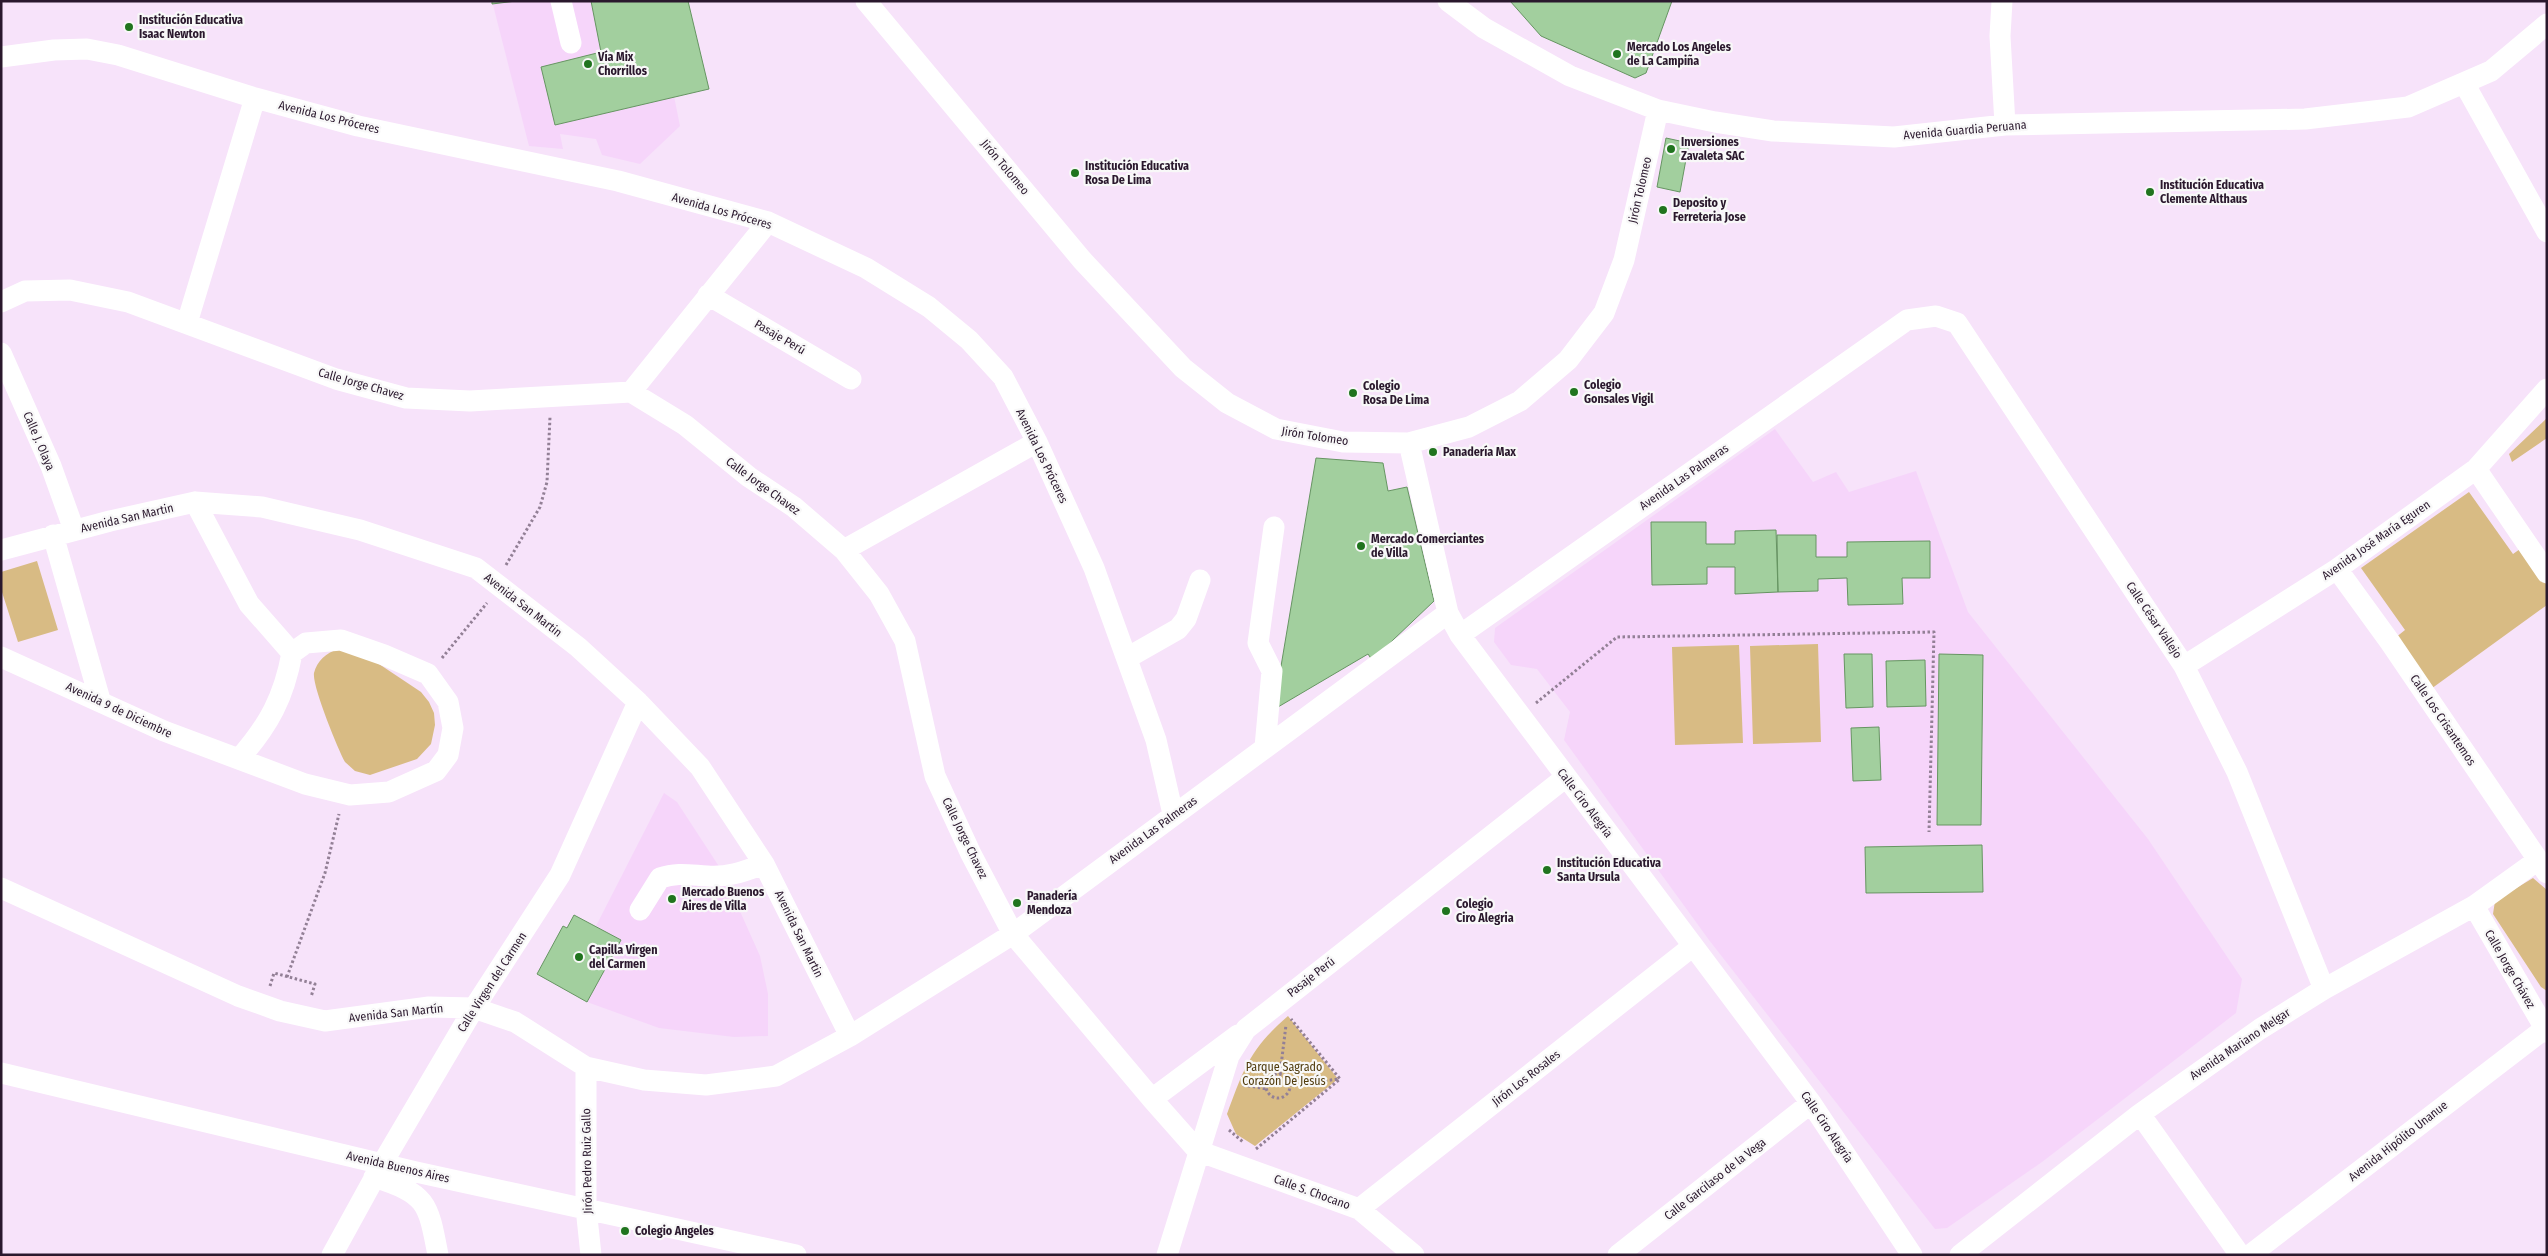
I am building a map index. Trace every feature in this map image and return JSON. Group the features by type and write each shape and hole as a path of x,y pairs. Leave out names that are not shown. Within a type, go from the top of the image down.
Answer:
{"street":[{"path":"562,1 571,43"},
{"name":"Jirón Tolomeo","path":"866,1 1082,260 1183,368 1227,403 1276,429 1343,442 1409,443 1469,427 1520,401 1568,360 1604,313 1624,260 1658,110"},
{"name":"Avenida Guardia Peruana","path":"1448,1 1484,28 1570,76 1658,110 1715,122 1774,131 1885,136 2005,125 2305,119 2408,107 2491,71 2547,24"},
{"path":"2002,1 2000,36 2005,125"},
{"name":"Avenida Los Próceres","path":"1,57 54,50 87,49 118,55 255,98 358,126 618,181 768,222 866,268 929,307 969,340 1003,377 1038,442 1094,568 1127,658 1156,740 1173,814"},
{"path":"2464,83 2547,232"},
{"path":"187,323 255,98"},
{"path":"630,392 768,222"},
{"name":"Calle Jorge Chavez","path":"1,302 25,291 70,290 128,302 336,379 406,398 470,402 630,392 685,425 748,477 794,508 844,550 879,594 905,641 935,776 971,854 1012,934 1198,1151"},
{"name":"Pasaje Perú","path":"708,296 851,379"},
{"name":"Calle César Vallejo","path":"1908,320 1936,316 1957,323 2184,666 2238,772 2324,988"},
{"name":"Avenida Las Palmeras","path":"1460,635 1908,320"},
{"name":"Calle J. Olaya","path":"1,354 50,466 74,530"},
{"name":"Avenida José María Eguren","path":"2184,666 2337,569 2476,469 2547,390"},
{"path":"844,550 1038,442"},
{"name":"Calle Ciro Alegría","path":"1409,443 1448,613 1460,635 1811,1103 1912,1255"},
{"path":"2476,469 2547,573"},
{"path":"195,502 249,604 292,652"},
{"name":"Avenida San Martin","path":"1,550 53,535 195,502 262,507 360,530 476,568 578,647 638,702 700,767 764,864 850,1036"},
{"path":"1265,747 1272,670 1258,643 1274,527"},
{"path":"53,535 100,700"},
{"name":"Calle Los Crisantemos","path":"2337,569 2390,642 2542,866"},
{"path":"1127,658 1178,629 1186,619 1200,580"},
{"name":"Avenida Las Palmeras","path":"850,1036 1012,934 1448,613"},
{"path":"239,759 278,704 288,674 292,652 306,643 341,640 384,655 428,674"},
{"name":"Avenida 9 de Diciembre","path":"1,657 100,700 164,731 305,784 344,794 389,792 436,771 448,755 453,728 448,702 428,674"},
{"name":"Calle Virgen del Carmen","path":"332,1255 378,1170 474,1008 560,875 638,702"},
{"name":"Pasaje Perú","path":"1167,1255 1229,1056 1246,1029 1566,777"},
{"path":"640,910 660,878 688,874 708,876 740,874 764,864"},
{"name":"Avenida Mariano Melgar","path":"1960,1255 2140,1114 2260,1029 2324,988 2474,906 2542,866"},
{"name":"Avenida San Martín","path":"1,888 238,996 264,1005 325,1021 429,1007 474,1008 515,1022 586,1067 644,1080 706,1085 776,1076 850,1036"},
{"name":"Calle Jorge Chávez","path":"2474,906 2546,1029"},
{"name":"Jirón Los Rosales","path":"1358,1209 1693,946"},
{"path":"1152,1099 1246,1029"},
{"name":"Avenida Hipólito Unanue","path":"2250,1255 2546,1029"},
{"name":"Jirón Pedro Ruiz Gallo","path":"586,1067 586,1208 591,1255"},
{"name":"Avenida Buenos Aires","path":"1,1073 378,1170 586,1208 796,1255"},
{"name":"Calle Garcilaso de la Vega","path":"1618,1255 1811,1103"},
{"path":"2140,1114 2240,1255"},
{"name":"Calle S. Chocano","path":"1198,1151 1358,1209 1414,1255"},
{"path":"378,1170 418,1196 427,1208 438,1255"}],"path":[{"path":"428,674 498,585 540,507 547,482 550,397"},
{"path":"1520,717 1617,637 1934,632 1929,832"},
{"path":"287,977 325,873 344,794"},
{"path":"264,1005 274,974 315,984 306,1017"},
{"path":"1280,1074 1287,1014 1340,1079"},
{"path":"1236,1084 1267,1090 1272,1096 1279,1098 1286,1095 1290,1085 1287,1078 1280,1074 1269,1078 1267,1090"},
{"path":"1290,1085 1340,1079"},
{"path":"1227,1128 1236,1138 1255,1150 1340,1079"}],"shaded area":[{"name":"Vía Mix Chorrillos","path":"492,1 655,1 680,126 640,164 602,155 596,139 560,134 563,149 529,146"},
{"path":"1775,429 1813,482 1836,472 1849,492 1916,471 1968,612 2148,839 2242,979 2236,1013 2042,1162 1947,1228 1935,1229 1709,940 1564,740 1570,712 1537,669 1511,665 1494,642 1495,628"},
{"name":"Mercado Buenos Aires de Villa","path":"664,793 677,802 722,871 760,956 768,994 768,1036 734,1037 659,1028 587,1002 621,941 596,926"}],"green space":[{"path":"2547,418 2547,438 2512,462 2509,454"},
{"path":"2469,492 2513,554 2527,544 2547,573 2547,605 2424,694 2390,642 2405,630 2361,568"},
{"path":"37,561 58,630 18,642 1,589 1,572"},
{"path":"1818,644 1821,742 1753,744 1750,646"},
{"path":"1739,645 1743,743 1675,745 1672,647"},
{"path":"338,649 364,654 421,692 429,702 434,713 435,725 431,744 417,759 370,775 355,771 345,762 321,703 314,680 317,665 323,658"},
{"path":"2533,878 2547,890 2547,991 2541,987 2493,914 2495,901"},
{"name":"Parque Sagrado Corazón De Jesús","path":"1288,1016 1338,1079 1255,1146 1236,1134 1227,1114 1238,1084 1256,1049"}],"building":[{"path":"492,1 516,1 492,4"},
{"path":"591,1 688,1 709,89 555,125 541,67 601,52"},
{"name":"Mercado Los Angeles de La Campiña","path":"1510,1 1672,1 1646,73 1635,78 1541,36"},
{"path":"1666,138 1689,143 1680,192 1657,187"},
{"name":"Mercado Comerciantes de Villa","path":"1316,458 1383,463 1388,491 1407,487 1434,601 1372,660 1368,654 1278,707 1275,702"},
{"path":"1651,522 1706,522 1706,544 1735,544 1735,531 1776,530 1778,592 1735,594 1735,567 1707,567 1707,584 1652,585"},
{"path":"1777,535 1816,535 1816,557 1847,557 1847,542 1930,541 1930,578 1902,578 1903,604 1848,605 1847,578 1818,579 1818,591 1778,592"},
{"path":"1844,654 1872,654 1873,707 1846,708"},
{"path":"1939,654 1983,655 1981,825 1937,825"},
{"path":"1925,660 1926,706 1887,707 1886,661"},
{"path":"1879,727 1881,780 1853,781 1851,728"},
{"path":"1982,845 1983,892 1866,893 1865,847"},
{"name":"Capilla Virgen del Carmen","path":"574,915 621,940 587,1002 537,974 563,926 567,928"}],"place":[{"name":"Institución Educativa Isaac Newton","path":"129,27"},
{"name":"Mercado Los Angeles de La Campiña","path":"1617,54"},
{"name":"Vía Mix Chorrillos","path":"588,64"},
{"name":"Inversiones Zavaleta SAC","path":"1671,149"},
{"name":"Institución Educativa Rosa De Lima","path":"1075,173"},
{"name":"Institución Educativa Clemente Althaus","path":"2150,192"},
{"name":"Deposito y Ferreteria Jose","path":"1663,210"},
{"name":"Colegio Gonsales Vigil","path":"1574,392"},
{"name":"Colegio Rosa De Lima","path":"1353,393"},
{"name":"Panadería Max","path":"1433,452"},
{"name":"Mercado Comerciantes de Villa","path":"1361,546"},
{"name":"Institución Educativa Santa Ursula","path":"1547,870"},
{"name":"Mercado Buenos Aires de Villa","path":"672,899"},
{"name":"Panadería Mendoza","path":"1017,903"},
{"name":"Colegio Ciro Alegria","path":"1446,911"},
{"name":"Capilla Virgen del Carmen","path":"579,957"},
{"name":"Colegio Angeles","path":"625,1231"}]}
